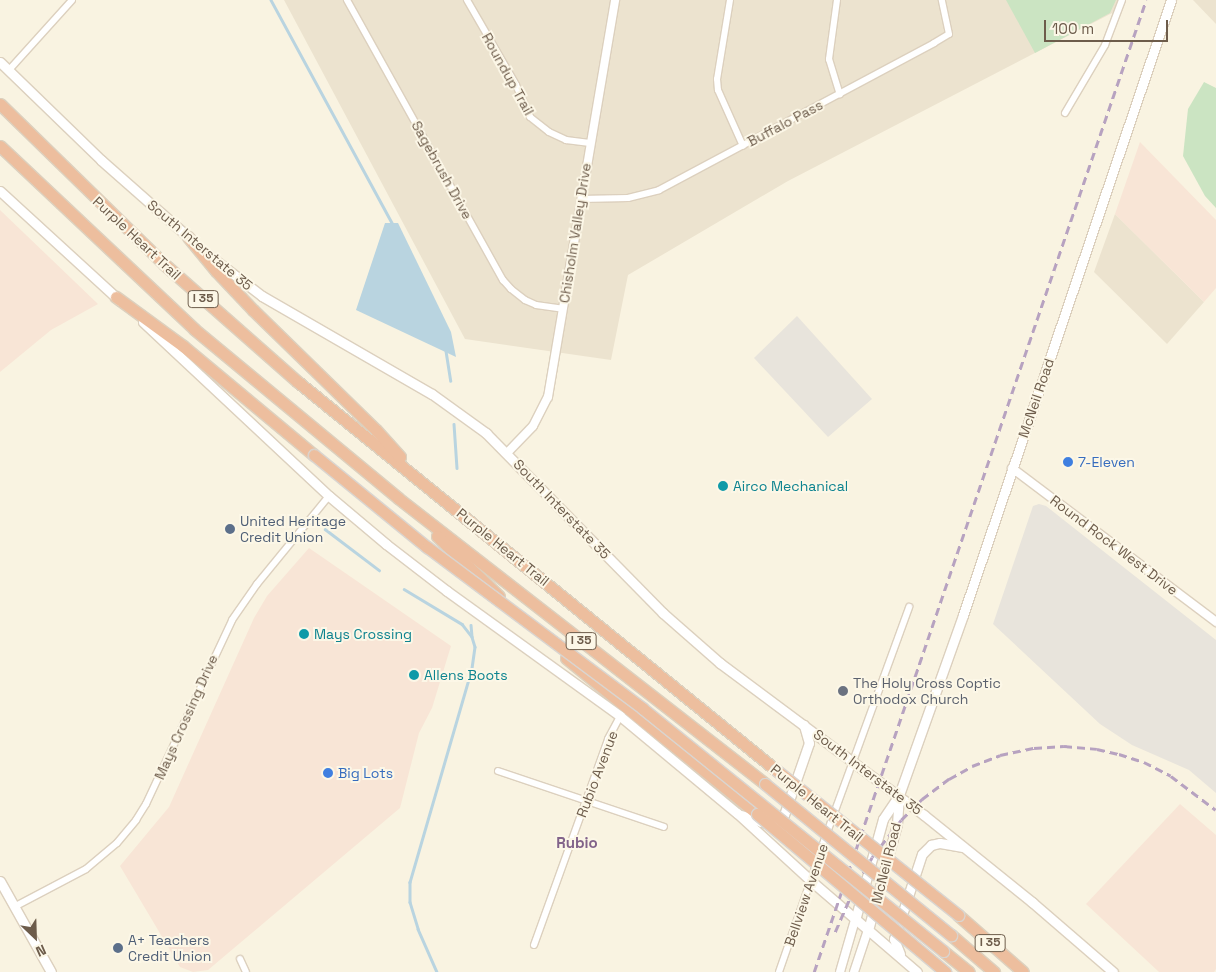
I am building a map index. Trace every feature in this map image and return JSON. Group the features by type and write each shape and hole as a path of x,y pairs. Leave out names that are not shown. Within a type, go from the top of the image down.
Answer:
{"highway":[{"name":"Purple Heart Trail","path":"0,104 97,201 232,325 298,382 776,770 958,915 1023,972"},
{"name":"Purple Heart Trail","path":"0,146 194,329 398,498 765,784 994,972"},
{"path":"188,237 247,303 376,430 419,479"},
{"path":"116,296 183,346 427,547 642,708 969,972"},
{"path":"398,498 560,653 757,814 945,972"}],"main road":[{"name":"McNeil Road","path":"856,920 884,818 899,795 1171,0"},
{"name":"South Interstate 35","path":"0,62 101,160 218,264 262,296 432,394 486,433 663,613 720,664 899,795 1113,972"},
{"path":"0,191 116,296 330,496 447,592 620,716 736,813 917,972"},
{"path":"736,813 761,822 771,823 784,815 810,743 804,725"},
{"name":"McNeil Road","path":"868,930 897,824 899,795"},
{"path":"903,960 896,948 894,939 922,854 931,845 944,842 965,848"},
{"path":"0,881 51,972"}],"street":[{"path":"8,70 72,0"},
{"name":"Sagebrush Drive","path":"347,0 503,280 525,300 563,309"},
{"name":"Roundup Trail","path":"467,0 516,85 530,116 549,132 566,140 590,143"},
{"name":"Chisholm Valley Drive","path":"507,453 533,426 546,403 615,0"},
{"path":"730,0 717,79 718,90 743,146"},
{"path":"836,0 829,58 840,94"},
{"name":"Buffalo Pass","path":"581,199 628,198 653,193 949,34 942,0"},
{"path":"1065,113 1105,44 1122,0"},
{"name":"Round Rock West Drive","path":"1012,468 1216,622"},
{"name":"Mays Crossing Drive","path":"14,907 86,869 117,843 136,820 146,804 232,620 257,584 330,496"},
{"name":"Bellview Avenue","path":"779,972 810,880 909,607"},
{"name":"Rubio Avenue","path":"534,945 608,740 620,716"},
{"path":"498,771 664,827"},
{"path":"840,972 856,920"},
{"path":"854,972 868,930"},
{"path":"240,959 246,972"}],"shaded area":[{"path":"284,0 1121,0 1118,10 788,181 628,275 611,360 465,339"},
{"path":"1193,0 1216,0 1216,24"},
{"path":"1140,142 1216,220 1216,288 1204,302 1115,214"},
{"path":"0,210 98,304 51,330 0,372"},
{"path":"1115,214 1204,302 1167,344 1094,272"},
{"path":"797,316 872,399 828,437 754,358"},
{"path":"1039,504 1046,506 1216,640 1216,793 1189,770 1132,745 1100,724 993,624 1033,506"},
{"name":"Mays Crossing","path":"309,548 451,646 432,708 419,733 400,808 208,970 193,972 180,967 120,866 169,807 254,618 267,596"},
{"path":"1180,804 1216,835 1216,969 1214,972 1159,972 1086,904"}],"green space":[{"path":"1006,0 1116,0 1110,13 1035,53"},
{"path":"1204,82 1216,88 1216,208 1205,196 1183,156 1188,109"}],"water":[{"path":"385,223 398,223 451,332 456,357 356,310"}],"waterway":[{"path":"271,0 393,225"},
{"path":"446,351 451,381"},
{"path":"454,424 457,468"},
{"path":"325,529 379,570"},
{"path":"404,589 462,624 472,637 475,647 472,669 410,882 410,902 418,929 437,972"},
{"path":"471,625 472,636"}],"railway":[{"path":"814,972 1146,0"},
{"path":"835,932 856,884 872,857 901,820 922,799 949,779 972,766 1000,755 1034,748 1064,746 1097,749 1119,754 1144,762 1171,776 1216,810"}],"place":[{"name":"7-Eleven","path":"1068,462"},
{"name":"Airco Mechanical","path":"723,486"},
{"name":"United Heritage Credit Union","path":"230,529"},
{"name":"Mays Crossing","path":"304,634"},
{"name":"Allens Boots","path":"414,675"},
{"name":"The Holy Cross Coptic Orthodox Church","path":"843,691"},
{"name":"Big Lots","path":"328,773"},
{"name":"A+ Teachers Credit Union","path":"118,948"}],"district":[{"name":"Rubio","path":"577,843"}]}
